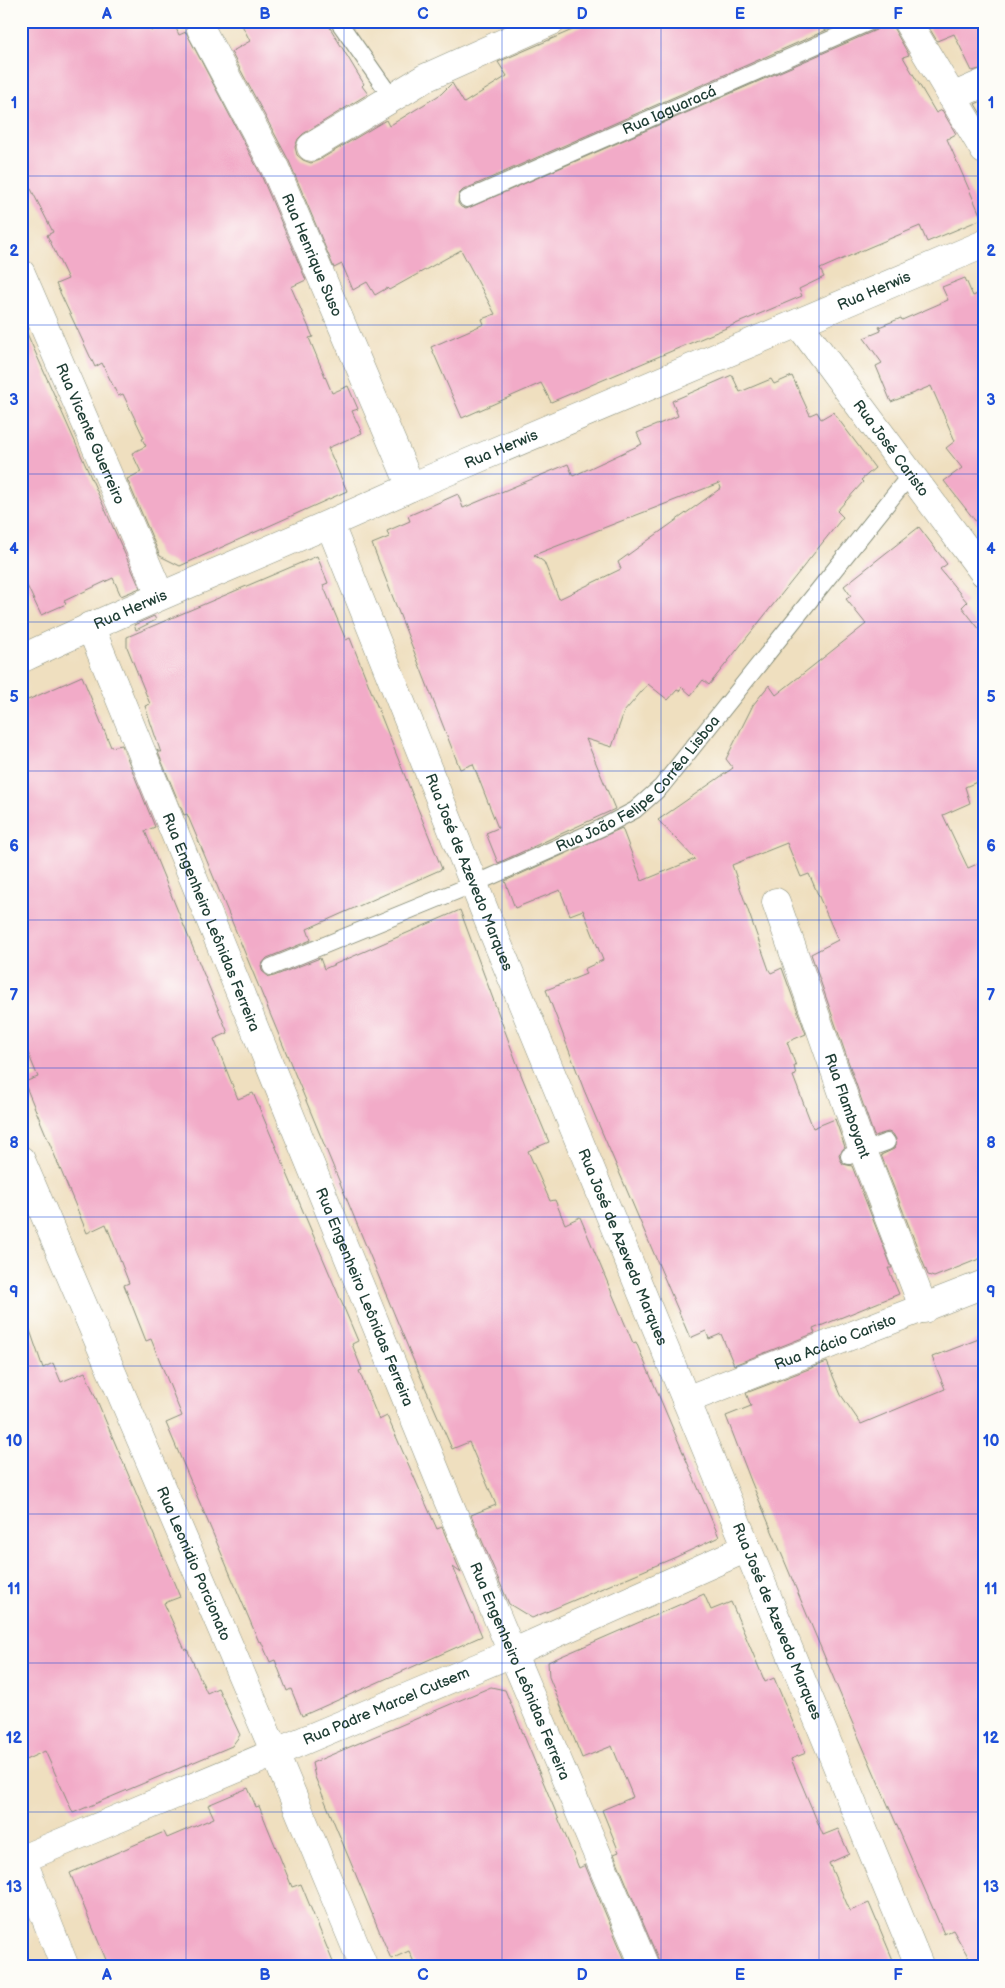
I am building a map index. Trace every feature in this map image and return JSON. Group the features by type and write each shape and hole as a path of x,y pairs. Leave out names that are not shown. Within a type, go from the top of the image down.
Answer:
{"street":[{"path":"311,147 425,78 552,21"},
{"path":"907,21 984,150"},
{"name":"Rua Henrique Suso","path":"201,29 275,168 411,488"},
{"path":"952,97 984,83"},
{"name":"Rua Herwis","path":"21,659 160,595 330,525 411,488 984,244"},
{"name":"Rua Vicente Guerreiro","path":"22,277 160,595"},
{"name":"Rua José Caristo","path":"798,323 984,574"},
{"name":"Rua José de Azevedo Marques","path":"330,525 474,884 920,1967"},
{"name":"Rua Engenheiro Leônidas Ferreira","path":"90,626 442,1487 645,1967"},
{"name":"Rua Flamboyant","path":"776,902 924,1309"},
{"name":"Rua Leonidio Porcionato","path":"21,1160 276,1753 364,1967"},
{"name":"Rua Acácio Caristo","path":"686,1400 924,1309 984,1284"},
{"name":"Rua Padre Marcel Cutsem","path":"22,1857 276,1753 512,1653 747,1548"},
{"path":"22,1857 65,1967"}],"lane":[{"path":"338,21 392,98"},
{"name":"Rua Iaguaracá","path":"467,200 872,21"},
{"name":"Rua João Felipe Corrêa Lisboa","path":"271,967 474,884 602,828 635,810 661,787 910,475"}],"building":[{"path":"21,21 146,21 151,31 173,21 179,35 186,32 261,175 306,280 291,287 313,337 309,338 332,393 348,386 358,409 352,411 362,433 328,448 347,491 180,566 160,556 127,479 141,472 132,453 146,446 142,439 144,438 123,394 118,396 102,363 95,367 56,284 68,279 47,235 53,232 31,189 21,193"},
{"path":"240,21 326,21 364,84 362,86 368,94 303,134 298,139 295,147 297,155 311,163 386,120 389,126 441,94 452,83 464,103 507,76 498,62 593,21 847,21 463,190 459,194 458,203 466,209 876,30 882,21 891,21 909,55 903,57 936,113 942,110 956,134 947,139 982,219 927,242 920,226 870,247 820,269 824,277 799,289 802,296 551,402 541,383 462,418 431,347 484,324 482,319 495,314 461,250 389,290 387,288 375,295 367,282 353,290 342,264 334,268 289,161 231,52 250,41"},
{"path":"925,21 984,21 984,68 972,71 954,34 937,41"},
{"path":"984,100 984,119 975,104"},
{"path":"965,278 973,296 984,291 984,532 944,481 962,468 946,448 955,441 931,386 891,402 876,366 882,363 864,338 881,331 879,327 901,318 902,320 948,300 942,287"},
{"path":"21,320 140,588 121,596 113,578 64,601 66,604 41,615 21,573"},
{"path":"732,375 740,392 771,379 774,384 792,376 810,415 817,412 821,419 833,412 875,468 861,480 863,482 837,511 843,517 709,685 703,680 691,695 682,687 668,700 648,684 624,712 612,747 586,739 615,809 498,863 486,833 498,828 473,764 460,769 372,544 389,537 387,531 410,521 408,516 458,494 463,508 568,464 573,476 642,444 637,433 678,416 672,401","holes":["719,483 721,488 618,562 621,569 559,599 544,562 534,555"]},
{"path":"919,527 947,564 940,569 967,602 962,607 984,635 984,732 980,735 984,779 965,787 970,803 943,815 968,868 984,861 984,1257 934,1277 928,1275 881,1155 894,1149 896,1139 893,1134 888,1132 874,1136 811,954 838,940 809,874 801,877 787,843 732,865 769,970 771,973 782,968 806,1034 787,1042 796,1066 794,1066 796,1075 793,1076 813,1128 835,1119 845,1147 839,1154 840,1159 843,1164 852,1166 892,1268 888,1268 899,1294 813,1329 815,1333 734,1365 721,1334 709,1339 706,1331 690,1338 584,1090 546,990 586,974 584,969 603,960 583,910 570,915 560,890 515,908 505,881 622,828 642,881 695,859 658,820 733,768 726,759 753,705 769,685 776,695 866,624 846,599 851,596 844,586"},
{"path":"317,556 328,583 323,585 346,640 350,638 442,869 307,929 311,940 267,958 261,965 262,971 269,977 274,976 320,958 324,969 460,910 522,1077 549,1142 528,1151 550,1201 555,1200 565,1224 580,1217 633,1343 636,1342 719,1537 532,1618 509,1604 471,1515 496,1505 469,1442 452,1449 412,1357 204,854 187,814 184,815 157,750 161,753 145,706 150,704 127,647 127,637"},
{"path":"154,616 156,620 136,630 134,625"},
{"path":"82,676 111,747 122,745 155,827 145,831 228,1033 214,1039 238,1099 253,1093 358,1341 352,1344 362,1370 359,1371 379,1420 387,1416 437,1529 442,1527 461,1573 453,1567 482,1636 302,1716 291,1689 287,1691 275,1660 270,1662 261,1641 259,1642 166,1423 182,1416 151,1339 146,1341 124,1285 129,1283 106,1224 87,1233 24,1082 38,1077 21,1036 21,703"},
{"path":"25,1316 43,1368 53,1363 61,1382 85,1372 180,1597 164,1603 207,1693 218,1688 240,1735 232,1746 73,1813 45,1751 21,1762 21,1317"},
{"path":"984,1337 984,1967 974,1967 953,1930 944,1934 849,1715 751,1481 726,1416 751,1406 746,1393 827,1362 841,1395 861,1424 945,1389 932,1357"},
{"path":"704,1594 711,1610 731,1602 765,1682 774,1678 806,1753 791,1759 823,1835 838,1829 849,1854 829,1863 850,1911 869,1903 896,1967 660,1967 614,1854 619,1852 602,1810 633,1797 612,1746 582,1758 549,1677 548,1662"},
{"path":"491,1687 505,1690 579,1868 585,1865 628,1967 416,1967 409,1951 391,1959 315,1777 312,1763"},
{"path":"248,1788 256,1807 259,1806 292,1887 301,1884 335,1967 109,1967 70,1873 164,1832 167,1838 214,1818 208,1805"}]}
